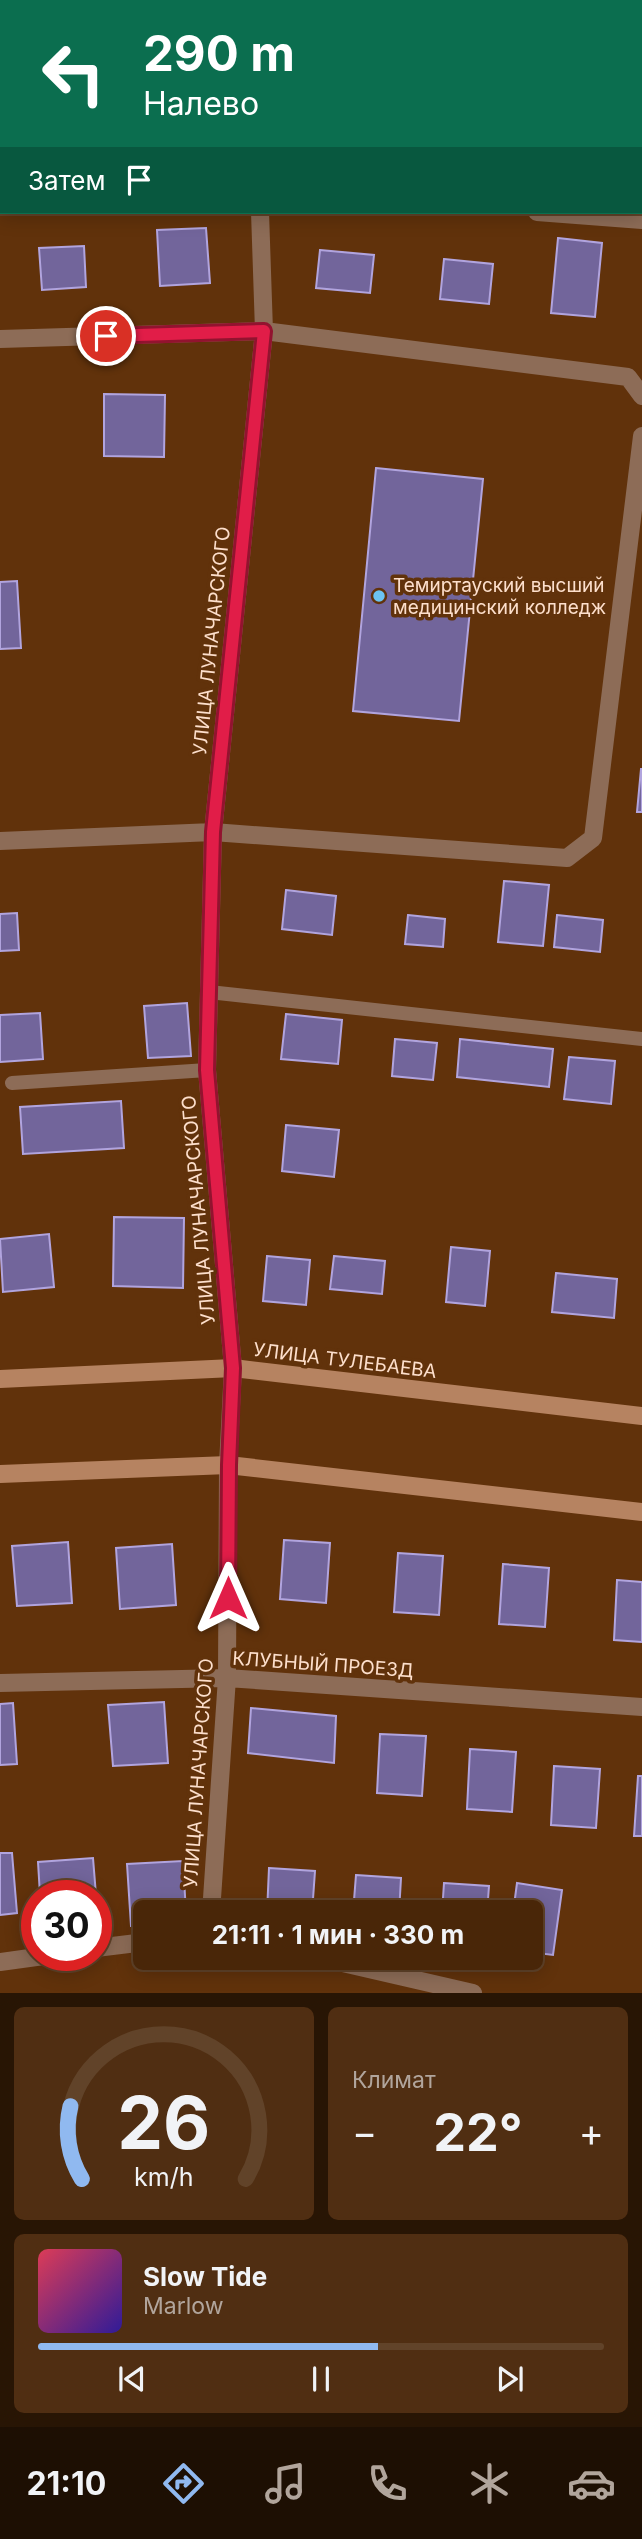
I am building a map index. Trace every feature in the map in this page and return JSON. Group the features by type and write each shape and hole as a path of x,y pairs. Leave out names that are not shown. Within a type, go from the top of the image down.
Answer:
{"street":[{"name":"УЛИЦА ЛУНАЧАРСКОГО","path":"212,1900 227,1678 229,1465 233,1368 207,1070 213,832 264,331 260,214"},
{"path":"563,214 642,220"},
{"path":"0,340 264,331 628,377 642,396"},
{"path":"0,841 213,832 567,858 593,838 642,436"},
{"name":"УЛИЦА ТУЛЕБАЕВА","path":"0,1379 233,1368 642,1416"},
{"path":"0,1474 229,1465 642,1511"},
{"name":"КЛУБНЫЙ ПРОЕЗД","path":"0,1683 227,1678 642,1707"},
{"path":"112,1946 133,1943"},
{"path":"0,1962 21,1959"},
{"path":"373,1970 473,1993"}],"lane":[{"path":"209,992 642,1039"},
{"path":"12,1083 207,1070"}],"building":[{"path":"206,228 210,283 160,286 157,230"},
{"path":"558,238 602,243 595,317 551,313"},
{"path":"84,246 86,287 42,290 39,248"},
{"path":"320,250 374,255 370,293 316,288"},
{"path":"444,259 493,264 489,304 440,299"},
{"path":"104,394 165,395 164,457 104,456"},
{"path":"376,468 483,479 459,721 353,711"},
{"path":"17,581 21,648 0,649 0,582"},
{"path":"641,769 642,812 637,812"},
{"path":"504,881 549,885 543,946 498,942"},
{"path":"286,890 336,896 332,935 282,929"},
{"path":"17,913 19,950 0,951 0,914"},
{"path":"408,915 445,919 443,947 405,944"},
{"path":"557,915 603,920 600,952 554,947"},
{"path":"187,1003 191,1056 148,1058 144,1006"},
{"path":"40,1013 43,1059 0,1062 0,1015"},
{"path":"286,1014 342,1020 338,1064 281,1059"},
{"path":"395,1039 437,1043 433,1080 392,1076"},
{"path":"460,1039 553,1049 549,1087 457,1077"},
{"path":"569,1057 615,1061 611,1104 564,1099"},
{"path":"121,1101 124,1148 23,1154 20,1107"},
{"path":"286,1125 339,1130 334,1177 282,1171"},
{"path":"114,1217 184,1218 183,1288 113,1286"},
{"path":"49,1234 54,1287 3,1292 0,1239"},
{"path":"451,1247 490,1251 485,1306 446,1302"},
{"path":"267,1256 310,1260 306,1305 263,1301"},
{"path":"334,1256 385,1261 382,1294 330,1289"},
{"path":"556,1273 617,1279 614,1318 552,1312"},
{"path":"284,1540 330,1543 326,1603 280,1599"},
{"path":"68,1542 72,1603 17,1606 12,1546"},
{"path":"172,1544 176,1605 120,1609 116,1548"},
{"path":"398,1553 443,1556 439,1615 394,1612"},
{"path":"503,1564 549,1568 545,1627 499,1624"},
{"path":"617,1580 642,1582 642,1642 614,1640"},
{"path":"164,1702 168,1763 113,1766 108,1705"},
{"path":"13,1703 17,1764 0,1765 0,1704"},
{"path":"251,1708 336,1716 334,1763 248,1753"},
{"path":"380,1734 426,1736 422,1796 377,1793"},
{"path":"470,1749 516,1752 512,1812 467,1809"},
{"path":"554,1766 600,1769 596,1828 551,1825"},
{"path":"638,1776 642,1776 642,1836 634,1836"},
{"path":"0,1853 12,1853 17,1913 0,1915"},
{"path":"93,1858 95,1880 39,1880 38,1862"},
{"path":"183,1861 185,1900 133,1900 131,1926 127,1864"},
{"path":"269,1868 315,1871 313,1900 268,1900"},
{"path":"356,1875 401,1878 400,1900 354,1900"},
{"path":"444,1883 489,1886 488,1900 443,1900"},
{"path":"517,1883 562,1890 553,1955 543,1954 543,1900 515,1900"}],"place":[{"name":"Темиртауский высший медицинский колледж","path":"379,596"}],"route":[{"path":"106,336 264,331 213,832 207,1070 233,1368 228,1598"}]}
